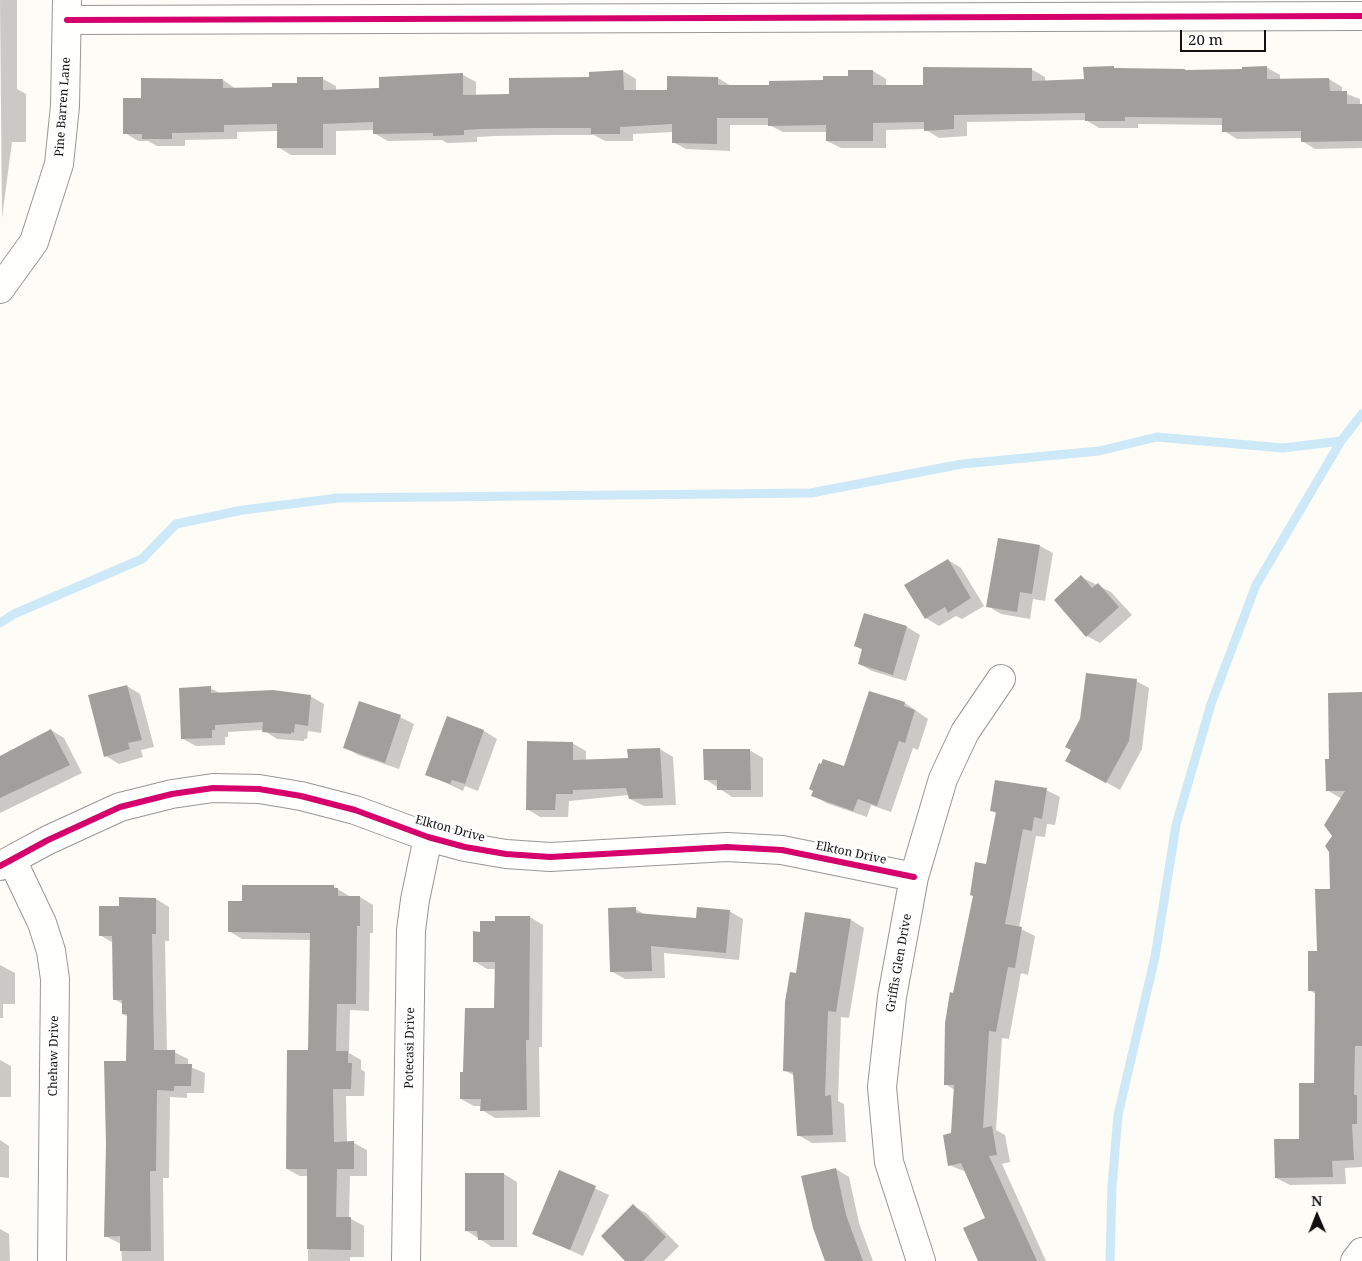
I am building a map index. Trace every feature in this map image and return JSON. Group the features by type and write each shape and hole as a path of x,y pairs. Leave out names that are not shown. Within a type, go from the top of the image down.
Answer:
{"street":[{"path":"68,10 1362,16"},
{"name":"Pine Barren Lane","path":"0,289 34,242 59,164 65,106 68,10"},
{"name":"Griffis Glen Drive","path":"921,1261 889,1162 882,1087 892,997 914,877 943,779 965,732 1001,679"},
{"name":"Elkton Drive","path":"6,864 48,840 120,807 172,794 214,788 259,789 301,796 355,810 428,837 465,847 506,854 550,857 726,847 782,850 914,877"},
{"name":"Potecasi Drive","path":"406,1261 411,930 428,837"},
{"name":"Chehaw Drive","path":"6,864 42,923 55,979 52,1261"},
{"path":"1355,1261 1362,1252"}],"building":[{"path":"1114,66 1114,68 1185,70 1242,69 1242,67 1267,66 1267,79 1329,78 1330,91 1347,91 1347,104 1362,104 1362,141 1301,142 1301,131 1222,132 1222,118 1125,117 1125,121 1085,121 1085,113 954,115 954,129 924,131 924,122 873,123 873,141 826,141 826,125 768,126 768,118 717,118 717,144 672,143 672,124 620,127 620,134 591,134 591,128 540,128 464,130 464,135 433,136 433,133 373,134 373,122 323,124 323,148 277,148 277,124 224,125 224,132 172,133 172,139 142,139 142,134 123,134 123,98 141,98 141,78 223,79 223,88 272,87 272,83 297,83 297,77 323,77 323,90 379,88 379,77 463,73 463,95 509,94 509,78 589,77 589,72 623,70 624,90 667,90 667,76 718,77 718,85 769,85 769,81 823,80 823,76 848,76 848,70 873,70 873,85 923,85 923,67 1032,68 1032,81 1084,79 1083,67"},
{"path":"998,538 1040,545 1032,594 1020,592 1017,612 986,607"},
{"path":"948,559 971,598 948,613 945,607 925,619 904,585"},
{"path":"1081,575 1092,588 1098,583 1119,607 1086,637 1054,600"},
{"path":"864,613 907,626 893,675 858,664 862,649 854,646"},
{"path":"1086,673 1137,679 1129,741 1106,783 1065,761 1071,750 1065,747 1080,719"},
{"path":"127,685 142,740 128,743 130,749 104,757 88,695"},
{"path":"211,686 211,693 273,690 311,695 308,726 295,724 294,733 291,732 291,734 262,732 263,722 215,725 215,730 212,730 212,738 181,739 179,688"},
{"path":"869,691 905,702 904,706 915,710 905,743 899,741 877,806 858,799 853,811 811,796 813,791 809,789 819,763 821,764 823,759 844,766"},
{"path":"1362,692 1362,1046 1355,1046 1354,1095 1357,1095 1357,1124 1352,1124 1354,1160 1332,1161 1333,1177 1275,1178 1274,1139 1299,1139 1299,1083 1314,1083 1315,991 1308,991 1308,951 1317,951 1315,889 1330,889 1329,852 1325,846 1332,836 1324,825 1345,791 1326,791 1325,759 1329,759 1328,693"},
{"path":"359,701 401,715 385,763 343,748"},
{"path":"447,716 484,730 465,784 452,780 450,784 425,775"},
{"path":"51,729 70,765 0,798 0,756"},
{"path":"527,741 573,742 573,760 628,758 627,749 660,748 663,798 629,799 626,788 573,790 573,794 556,794 555,810 526,810"},
{"path":"703,749 750,749 751,790 717,790 717,780 704,780"},
{"path":"995,780 1047,788 1042,819 1034,817 1032,831 1023,829 1005,924 1022,927 1015,968 1008,967 996,1032 989,1031 983,1128 992,1126 997,1155 989,1156 1037,1261 978,1261 963,1228 985,1218 961,1163 948,1166 943,1135 951,1133 954,1085 944,1085 945,1023 950,992 953,993 973,896 970,895 975,862 986,864 996,812 990,811"},
{"path":"242,885 334,885 334,888 338,888 338,896 360,896 360,926 357,926 356,1004 337,1004 336,1051 348,1051 348,1063 352,1063 351,1089 333,1089 334,1142 354,1141 354,1169 337,1169 336,1217 351,1217 351,1250 307,1249 307,1169 286,1169 287,1050 308,1050 310,933 228,932 228,901 242,901"},
{"path":"119,897 156,898 156,934 152,934 154,1050 175,1050 175,1064 192,1064 191,1086 174,1086 174,1091 157,1090 156,1171 150,1171 151,1251 120,1251 120,1236 104,1237 106,1144 104,1061 126,1061 127,1014 122,1014 122,1000 113,1000 112,936 99,936 99,906 119,906"},
{"path":"636,907 636,913 696,918 697,907 730,910 726,953 651,946 652,971 610,972 608,908"},
{"path":"805,912 851,919 836,1012 828,1011 825,1096 831,1095 833,1135 797,1136 793,1072 783,1071 785,1002 790,972 796,973"},
{"path":"495,916 530,916 529,1040 526,1040 527,1110 480,1111 481,1099 460,1099 460,1072 463,1072 465,1008 494,1008 495,962 473,962 473,931 480,932 480,921 495,921"},
{"path":"836,1168 846,1215 863,1261 825,1261 813,1228 801,1176"},
{"path":"559,1170 596,1186 570,1250 532,1234"},
{"path":"465,1173 504,1173 504,1240 478,1240 477,1231 465,1231"},
{"path":"633,1204 666,1237 643,1261 625,1261 601,1236"}],"waterway":[{"path":"1110,1261 1112,1186 1118,1115 1155,957 1176,825 1211,704 1256,585 1341,441 1362,414"},
{"path":"0,623 14,614 142,559 176,524 243,510 338,498 811,493 962,464 1099,451 1157,437 1283,448 1341,441"}],"cycle path":[{"path":"67,20 1362,16"},
{"path":"0,866 48,840 120,807 172,794 213,788 259,789 301,796 355,810 428,837 465,847 506,854 550,857 727,847 782,850 914,877"}]}
